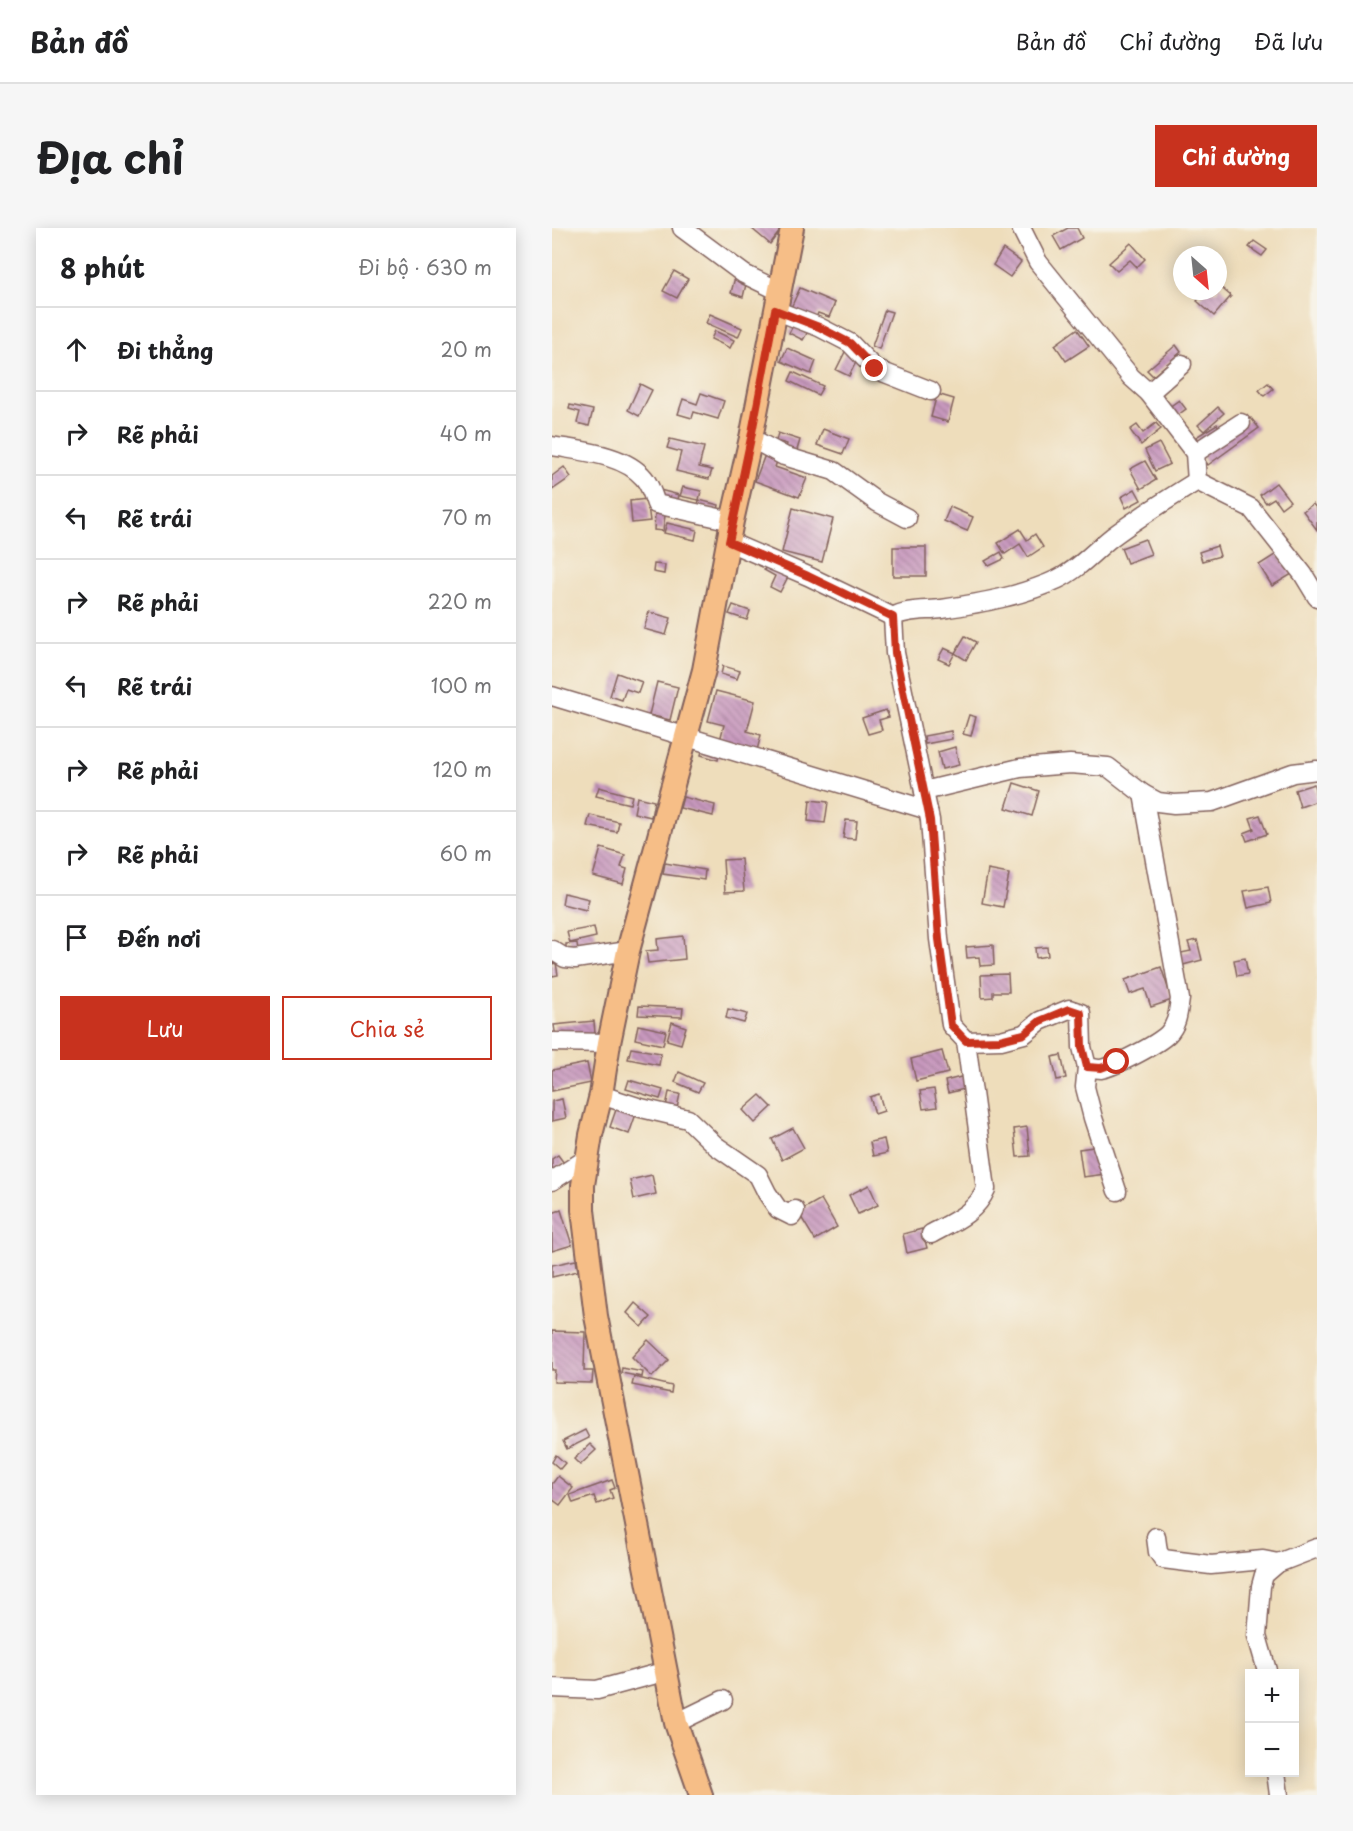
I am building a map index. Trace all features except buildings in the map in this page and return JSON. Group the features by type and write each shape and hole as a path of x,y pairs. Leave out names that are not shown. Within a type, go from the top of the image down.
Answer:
{"main road":[{"path":"701,1795 676,1723 596,1316 583,1210 586,1159 601,1095 609,1042 628,951 704,670 792,228"}],"street":[{"path":"682,228 777,301 850,343 875,369 931,391"},
{"path":"1022,228 1038,262 1131,377 1149,393 1195,453 1197,481"},
{"path":"1149,393 1182,364"},
{"path":"1195,453 1240,423"},
{"path":"751,438 784,456 834,471 877,502 907,518"},
{"path":"552,446 605,455 625,464 643,477 656,504 730,532 808,576 893,617"},
{"path":"1197,481 1251,508 1310,570 1317,597"},
{"path":"893,617 900,613 922,612 977,603 1021,592 1058,579 1082,564 1109,539 1138,518 1197,481"},
{"path":"893,617 895,653 928,810 939,939 951,1025 966,1041 986,1189 975,1207 932,1234"},
{"path":"552,696 928,810"},
{"path":"924,791 1020,768 1070,764 1108,767 1143,794 1158,802 1174,804 1212,802 1293,773 1317,770"},
{"path":"1087,1067 1096,1069 1106,1067 1155,1044 1169,1033 1177,1021 1180,999 1143,794"},
{"path":"552,950 565,958 575,959 628,951"},
{"path":"966,1041 1000,1040 1024,1034 1040,1021 1069,1009 1081,1013 1082,1047 1087,1067 1085,1087 1117,1191"},
{"path":"552,1042 609,1042"},
{"path":"601,1095 641,1108 688,1119 716,1146 759,1175 778,1209 792,1216 795,1210"},
{"path":"552,1181 586,1159"},
{"path":"1156,1537 1158,1552 1163,1559 1210,1565 1263,1560 1278,1563"},
{"path":"1267,1669 1257,1636 1264,1575 1278,1563 1317,1548"},
{"path":"552,1688 597,1690 667,1671"},
{"path":"676,1723 723,1700"},
{"path":"1277,1777 1279,1795"}],"route":[{"path":"875,369 850,343 819,327 775,310 729,542 808,576 893,617 895,653 930,820 939,939 951,1025 966,1041 1000,1040 1024,1034 1040,1021 1069,1009 1081,1013 1082,1047 1087,1067 1096,1069 1117,1062"}]}
